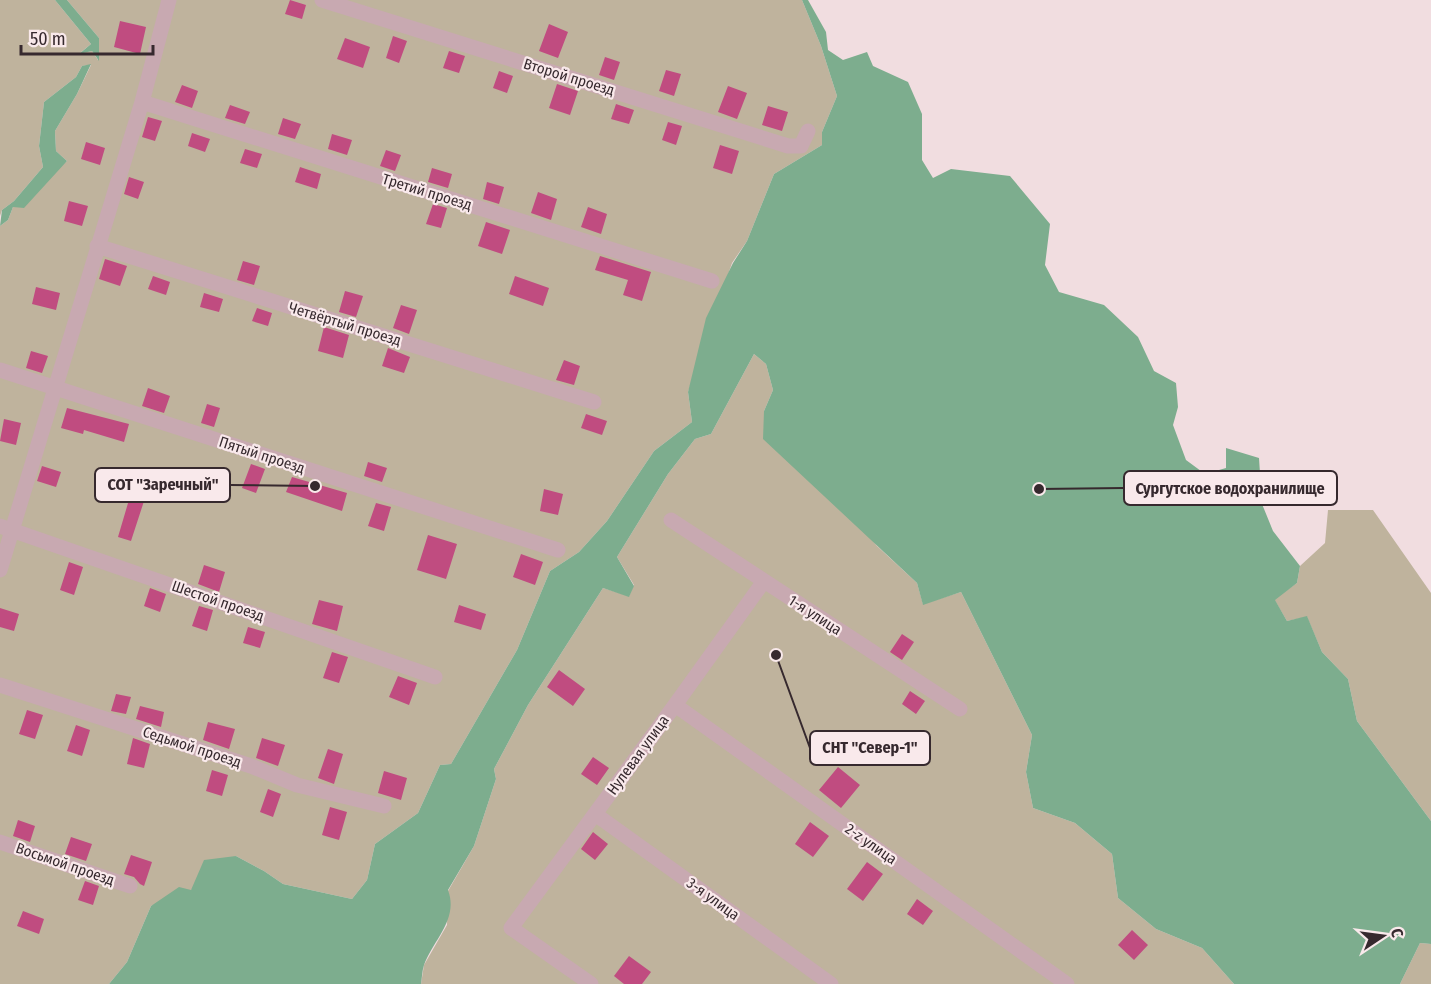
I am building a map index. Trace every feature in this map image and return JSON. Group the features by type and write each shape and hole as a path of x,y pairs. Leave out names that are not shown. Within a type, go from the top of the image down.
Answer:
{"street":[{"path":"0,570 6,528 54,388 142,102 169,0"},
{"name":"Второй проезд","path":"322,0 788,146 801,146 808,131"},
{"name":"Третий проезд","path":"142,102 712,281"},
{"name":"Четвёртый проезд","path":"97,246 594,402"},
{"name":"Пятый проезд","path":"0,370 558,550"},
{"name":"1-я улица","path":"671,520 960,709"},
{"name":"Шестой проезд","path":"6,528 435,677"},
{"name":"Нулевая улица","path":"591,984 511,928 764,580"},
{"name":"Седьмой проезд","path":"0,685 251,766 297,785 384,806"},
{"name":"2-z улица","path":"675,705 1067,984"},
{"name":"3-я улица","path":"595,814 831,984"},
{"name":"Восьмой проезд","path":"0,842 130,886"}],"shaded area":[{"path":"0,0 55,0 91,44 80,53 92,51 98,60 99,38 67,0 802,0 821,46 837,96 822,132 822,145 774,174 747,241 732,263 688,392 692,422 654,451 607,521 579,552 550,571 517,650 451,764 440,765 418,813 375,844 367,880 352,899 283,884 236,856 191,890 151,906 127,962 109,984 0,984 0,226 8,220 13,207 67,161 56,151 55,131 91,65 82,66 76,77 44,102 39,146 43,167 14,201 2,210 0,216"},
{"path":"55,0 67,0 99,38 99,61 92,51 79,54 91,44"},
{"path":"802,0 808,0 826,32 828,50 843,60 867,52 873,66 908,82 922,114 922,160 933,178 951,169 1010,176 1050,224 1045,265 1059,292 1104,305 1138,337 1154,371 1176,383 1178,407 1173,425 1186,460 1205,474 1226,468 1226,448 1259,458 1262,504 1273,531 1300,566 1297,583 1275,600 1287,621 1307,616 1322,652 1348,679 1357,721 1431,821 1431,944 1420,943 1400,984 1234,984 1202,948 1156,929 1118,898 1112,854 1075,823 1033,808 1026,772 1032,735 961,592 923,605 917,583 763,439 764,411 773,390 766,364 754,354 711,434 695,439 668,474 617,557 634,586 629,597 603,588 528,705 494,769 496,779 474,846 448,890 450,910 448,920 424,965 421,984 109,984 127,962 151,906 179,887 191,890 204,860 236,856 283,884 352,899 367,880 375,844 418,813 440,765 451,764 517,650 550,571 579,552 607,521 654,451 692,422 688,392 706,318 733,263 747,241 774,174 822,145 822,132 837,96 821,46"},
{"path":"91,64 77,94 55,131 56,151 67,161 24,208 13,207 8,220 0,226 2,210 14,201 43,167 39,146 44,102 76,77 82,66"},
{"path":"754,354 766,364 773,390 764,411 877,546 917,583 923,604 961,592 1032,735 1026,772 1033,808 1075,823 1112,854 1118,898 1156,929 1202,948 1234,984 421,984 424,965 447,925 448,891 474,846 496,779 494,769 528,705 603,588 629,596 634,585 617,557 668,474 695,439 711,434"},
{"path":"1328,510 1373,510 1431,593 1431,821 1357,721 1348,679 1322,652 1307,617 1287,621 1274,599 1297,583 1300,566 1325,543"},
{"path":"1420,943 1431,944 1431,984 1400,984"}],"building":[{"path":"290,0 306,5 302,19 285,14"},
{"path":"120,21 146,27 140,54 114,47"},
{"path":"549,24 568,32 558,58 539,51"},
{"path":"393,36 407,41 399,63 386,58"},
{"path":"345,38 370,47 363,68 337,59"},
{"path":"449,51 465,56 459,73 443,68"},
{"path":"605,57 620,62 614,80 599,75"},
{"path":"666,70 681,74 674,96 659,91"},
{"path":"499,71 513,76 507,93 493,88"},
{"path":"557,84 578,91 570,115 549,108"},
{"path":"182,85 198,91 192,108 175,102"},
{"path":"728,86 747,93 737,119 718,112"},
{"path":"616,104 634,110 629,124 611,119"},
{"path":"230,105 250,112 245,124 225,118"},
{"path":"768,106 788,112 782,131 762,125"},
{"path":"148,117 162,121 155,141 142,137"},
{"path":"283,118 301,124 295,139 278,134"},
{"path":"668,122 682,126 676,145 662,140"},
{"path":"192,133 210,139 205,152 188,146"},
{"path":"332,134 352,140 347,155 328,149"},
{"path":"86,142 105,148 100,165 81,159"},
{"path":"720,145 739,151 732,174 713,168"},
{"path":"245,149 262,154 257,168 240,163"},
{"path":"386,150 401,155 395,171 380,166"},
{"path":"300,167 321,174 317,189 295,182"},
{"path":"432,168 452,174 448,188 428,182"},
{"path":"129,177 144,182 138,199 124,194"},
{"path":"487,182 504,187 499,204 483,199"},
{"path":"538,192 557,199 551,220 531,213"},
{"path":"69,201 88,206 82,226 64,221"},
{"path":"433,204 447,208 441,228 426,224"},
{"path":"588,207 607,214 601,234 581,227"},
{"path":"486,222 510,230 502,254 478,246"},
{"path":"600,256 651,272 642,301 623,295 628,280 595,270"},
{"path":"105,259 127,266 120,286 99,279"},
{"path":"243,261 260,266 254,285 237,280"},
{"path":"153,276 170,282 166,295 148,289"},
{"path":"515,276 549,288 543,306 509,294"},
{"path":"36,287 60,293 56,310 32,304"},
{"path":"345,291 363,296 356,317 339,312"},
{"path":"204,293 223,299 219,312 200,307"},
{"path":"401,305 417,310 409,334 393,328"},
{"path":"257,308 272,313 268,326 252,321"},
{"path":"324,327 349,335 343,358 318,351"},
{"path":"388,348 410,357 404,373 382,366"},
{"path":"31,351 48,356 42,373 26,368"},
{"path":"564,360 580,366 574,385 556,380"},
{"path":"148,388 170,396 164,413 142,406"},
{"path":"207,404 220,408 214,427 201,423"},
{"path":"67,408 129,424 124,442 84,430 83,434 61,428"},
{"path":"586,414 607,421 602,435 581,428"},
{"path":"4,419 21,423 16,445 0,441"},
{"path":"368,462 387,468 382,482 364,476"},
{"path":"251,464 265,469 256,493 242,488"},
{"path":"42,466 61,472 56,487 37,481"},
{"path":"292,477 347,493 342,511 286,492"},
{"path":"544,489 563,494 558,515 540,511"},
{"path":"131,493 145,498 131,541 118,537"},
{"path":"376,503 391,507 384,531 368,526"},
{"path":"428,535 457,544 446,579 417,570"},
{"path":"521,554 543,562 535,585 513,577"},
{"path":"69,562 83,567 74,595 60,590"},
{"path":"204,565 225,572 219,592 198,584"},
{"path":"150,588 166,594 160,612 144,606"},
{"path":"319,600 343,606 337,631 312,624"},
{"path":"459,605 486,614 481,630 454,622"},
{"path":"199,606 213,610 207,631 192,626"},
{"path":"0,608 19,614 14,631 0,627"},
{"path":"248,627 265,632 260,648 243,643"},
{"path":"902,634 914,642 902,660 890,652"},
{"path":"332,652 348,657 339,683 323,678"},
{"path":"559,670 585,689 573,706 547,687"},
{"path":"398,676 417,683 409,705 389,697"},
{"path":"910,691 925,701 916,714 902,704"},
{"path":"116,694 131,697 126,714 111,711"},
{"path":"140,706 164,712 161,727 136,719"},
{"path":"27,710 43,715 35,739 19,734"},
{"path":"208,722 235,729 229,749 203,740"},
{"path":"76,725 90,730 82,756 67,751"},
{"path":"133,738 150,744 144,768 127,764"},
{"path":"262,738 285,745 278,766 256,758"},
{"path":"328,749 343,754 334,784 318,778"},
{"path":"593,757 609,768 597,785 581,774"},
{"path":"838,767 860,785 841,808 819,790"},
{"path":"212,770 228,775 222,796 206,791"},
{"path":"384,771 407,778 401,800 378,793"},
{"path":"268,789 281,794 273,817 260,812"},
{"path":"330,807 347,812 339,840 322,835"},
{"path":"18,820 35,826 30,842 13,836"},
{"path":"810,822 829,836 813,857 795,844"},
{"path":"593,832 608,844 595,860 581,849"},
{"path":"71,837 92,844 86,861 65,854"},
{"path":"131,855 152,862 144,886 134,877 124,874"},
{"path":"867,862 883,874 863,901 847,889"},
{"path":"85,881 99,886 93,905 78,900"},
{"path":"917,899 933,911 923,925 907,914"},
{"path":"23,911 44,919 39,934 17,926"},
{"path":"1132,930 1148,945 1134,960 1118,945"},
{"path":"629,956 651,972 642,984 624,984 614,976"}],"place":[{"name":"СОТ \"Заречный\"","path":"315,486"},
{"name":"Сургутское водохранилище","path":"1039,489"},
{"name":"СНТ \"Север-1\"","path":"776,655"}]}
